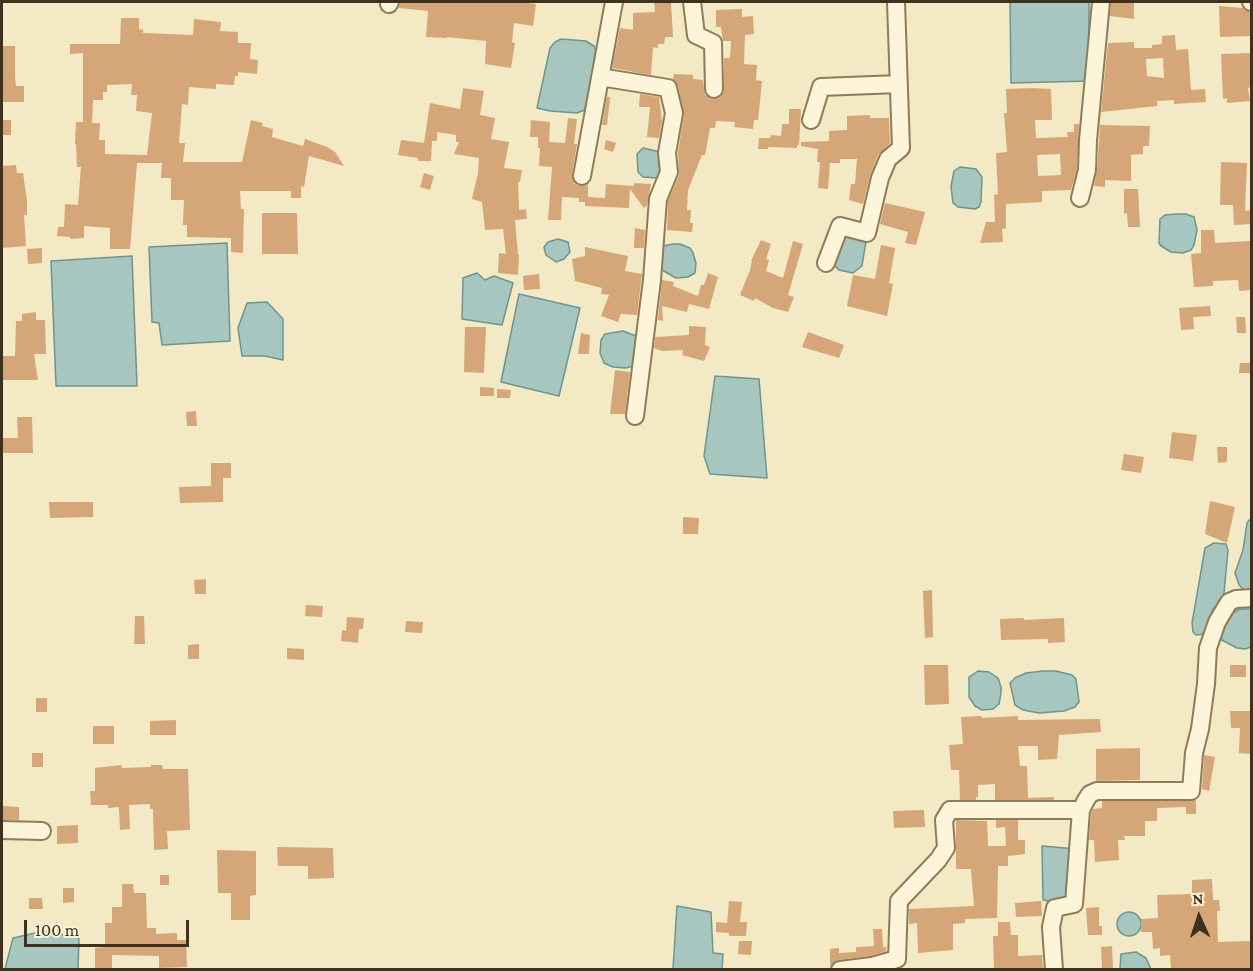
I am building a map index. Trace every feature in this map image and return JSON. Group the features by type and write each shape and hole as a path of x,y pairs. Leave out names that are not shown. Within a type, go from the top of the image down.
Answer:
{"street":[{"path":"582,176 615,2"},
{"path":"692,2 696,35 713,43 714,89"},
{"path":"826,263 840,226 867,232 880,178 888,159 901,148 896,2"},
{"path":"1080,198 1087,170 1101,2"},
{"path":"600,78 668,88 674,113 667,153 669,172 658,199 652,280 635,416"},
{"path":"811,120 821,87 899,84"},
{"path":"1054,969 1051,927 1055,908 1074,904 1082,810 1090,794 1097,791 1191,791 1194,753 1206,684 1208,648 1217,622 1229,602 1251,598"},
{"path":"840,969 872,966 897,959 899,901 939,860 946,848 944,820 950,810 1082,810"},
{"path":"2,830 42,831"}],"water":[{"path":"1010,2 1089,2 1089,81 1011,83"},
{"path":"561,39 586,41 594,46 596,51 597,73 590,108 577,113 537,108 550,48"},
{"path":"643,148 660,152 664,173 658,178 643,177 638,172 637,154"},
{"path":"960,167 976,169 982,177 981,202 975,209 958,207 953,203 951,187 954,171"},
{"path":"1186,214 1194,217 1197,230 1194,245 1191,250 1183,253 1171,252 1159,243 1160,219 1165,215"},
{"path":"842,235 865,238 866,241 862,266 853,273 839,270 833,264"},
{"path":"558,239 568,242 570,252 564,259 556,262 546,255 544,247 548,242"},
{"path":"227,243 230,341 162,345 159,323 152,322 149,247"},
{"path":"673,244 690,248 696,263 695,273 688,277 676,278 662,270 660,252 663,246"},
{"path":"132,256 137,386 56,386 51,261"},
{"path":"477,273 485,280 494,276 513,283 502,325 462,319 463,278"},
{"path":"519,294 580,308 559,396 501,382"},
{"path":"267,302 283,319 283,360 265,356 242,356 238,328 247,303"},
{"path":"623,331 636,336 639,341 636,359 633,366 613,367 604,363 600,353 601,340 605,334"},
{"path":"715,376 759,379 767,478 710,474 704,456"},
{"path":"1251,518 1251,591 1244,590 1239,585 1235,573 1243,550 1247,523"},
{"path":"1214,543 1226,544 1228,550 1223,599 1213,609 1205,634 1196,635 1193,632 1192,623 1205,548"},
{"path":"1240,609 1251,609 1251,647 1245,649 1237,648 1218,638 1229,615"},
{"path":"978,671 989,672 998,678 1001,693 999,704 993,709 982,710 975,706 969,697 969,677"},
{"path":"1056,671 1072,675 1076,679 1079,702 1075,707 1064,711 1039,713 1023,710 1015,705 1010,683 1026,673"},
{"path":"1042,846 1077,849 1071,899 1061,903 1043,900"},
{"path":"677,906 711,912 713,953 723,954 722,969 673,969"},
{"path":"1129,912 1137,916 1141,924 1137,932 1129,936 1121,932 1117,924 1121,916"},
{"path":"44,931 79,938 78,969 5,969 13,938"},
{"path":"1136,952 1146,958 1151,969 1120,969 1121,954"}],"building":[{"path":"400,2 536,4 533,26 514,23 512,42 515,43 511,68 485,64 486,41 426,37 428,11 399,8"},
{"path":"654,2 671,2 673,37 665,37 664,44 658,44 658,48 653,47 651,75 612,68 620,28 633,30 633,13 655,12"},
{"path":"1111,2 1134,2 1134,19 1110,16"},
{"path":"1219,6 1243,8 1251,12 1251,36 1220,37"},
{"path":"742,9 742,17 753,16 754,34 745,35 744,64 757,65 756,80 762,81 758,120 754,120 753,129 734,127 735,122 716,121 715,128 710,128 705,155 702,155 688,190 687,210 691,210 692,232 667,230 668,201 679,175 678,153 684,114 678,86 673,79 674,74 693,75 693,79 703,80 705,95 714,99 720,98 724,89 724,58 730,58 731,41 723,41 721,27 716,27 716,10"},
{"path":"121,18 139,18 139,30 143,29 143,33 193,35 194,19 221,22 220,31 238,32 238,43 251,43 250,59 258,60 257,74 238,72 234,85 216,84 216,89 189,87 188,105 182,104 179,143 185,143 183,162 242,162 251,120 273,129 272,137 303,146 305,139 327,147 335,152 344,166 309,156 304,187 301,186 301,198 291,198 291,191 240,191 241,209 244,209 243,253 231,252 231,238 187,237 187,225 183,225 184,200 171,200 171,178 161,178 162,163 137,163 130,249 110,249 110,228 84,226 84,238 70,239 70,237 57,236 58,227 64,227 65,204 78,205 81,167 77,167 75,144 76,122 83,122 83,53 70,54 70,44 120,44","holes":["132,84 131,95 137,95 136,111 152,113 147,155 105,154 105,140 99,140 100,123 92,123 93,100 103,100 103,92 107,92 107,85"]},
{"path":"1175,35 1176,50 1188,49 1191,90 1205,89 1206,102 1174,104 1174,100 1157,101 1157,106 1101,112 1108,43 1134,42 1134,48 1152,48 1152,45 1162,44 1162,36","holes":["1163,58 1164,78 1147,76 1146,59"]},
{"path":"2,46 15,46 16,86 24,86 24,102 2,102"},
{"path":"1251,53 1251,87 1248,88 1250,101 1227,103 1227,98 1223,99 1221,54"},
{"path":"463,88 484,91 480,115 495,118 491,139 509,142 504,168 522,170 520,182 518,182 519,210 526,209 527,219 515,220 519,255 518,275 498,273 499,253 506,254 503,229 485,230 482,202 472,199 479,158 454,154 459,142 456,142 456,135 437,132 437,141 432,141 431,161 418,161 418,158 398,155 401,140 424,143 430,103 460,109"},
{"path":"1006,89 1051,89 1052,120 1035,120 1036,138 1068,137 1067,132 1074,132 1074,124 1079,124 1077,169 1071,190 1042,191 1042,202 1006,204 1006,228 1002,229 1003,242 980,243 986,222 995,222 994,195 998,194 996,153 1007,152 1004,113 1007,113","holes":["1060,154 1061,175 1038,176 1037,155"]},
{"path":"640,94 659,97 662,121 659,138 647,137 650,107 639,107"},
{"path":"607,97 610,97 607,125 602,125"},
{"path":"789,109 801,109 797,148 758,149 759,138 770,138 771,135 781,136 782,124 789,124"},
{"path":"870,115 870,118 889,118 890,143 878,155 863,204 849,200 851,184 855,184 857,159 840,159 840,163 830,163 828,189 818,188 820,162 817,162 818,149 801,146 801,142 829,141 829,131 847,130 847,116"},
{"path":"568,118 577,119 574,144 577,144 572,175 575,184 588,185 588,197 605,198 606,184 634,186 634,183 651,184 647,205 644,208 630,189 629,208 585,206 585,202 579,202 579,198 562,197 561,220 548,220 552,167 539,166 540,148 538,148 538,137 530,137 531,120 550,122 549,142 565,143"},
{"path":"2,120 11,120 11,135 2,135"},
{"path":"1100,125 1150,126 1149,146 1143,146 1143,154 1131,155 1131,181 1105,180 1105,187 1094,186"},
{"path":"606,140 616,143 613,152 604,149"},
{"path":"1221,162 1247,163 1245,211 1251,210 1251,224 1234,225 1233,205 1220,205"},
{"path":"16,165 17,173 23,173 27,201 27,215 24,215 26,246 2,248 2,166"},
{"path":"424,173 434,176 430,190 420,187"},
{"path":"1124,189 1138,189 1140,227 1128,227 1127,213 1124,214"},
{"path":"885,203 925,212 916,245 905,243 908,232 880,224"},
{"path":"262,213 297,213 298,254 262,254"},
{"path":"635,228 645,230 644,248 634,248"},
{"path":"1201,230 1214,230 1215,243 1250,241 1251,290 1239,291 1238,280 1213,281 1213,286 1194,287 1191,254 1201,253"},
{"path":"761,240 771,244 766,259 769,260 766,271 783,278 793,241 803,244 788,295 794,297 788,312 773,308 755,298 754,301 740,295 750,270 751,261"},
{"path":"881,245 895,248 889,283 893,284 887,316 847,306 853,275 875,279"},
{"path":"585,247 628,256 625,271 642,274 637,315 621,314 618,322 601,316 609,295 601,294 602,288 575,281 572,259 585,256"},
{"path":"42,248 42,263 28,264 27,249"},
{"path":"708,273 718,277 709,309 689,304 687,312 662,306 663,321 658,320 662,280 674,282 673,286 698,296"},
{"path":"539,274 540,289 524,290 523,276"},
{"path":"1210,306 1211,316 1193,317 1194,329 1181,330 1179,308"},
{"path":"36,312 36,320 45,320 46,354 34,354 38,380 2,380 2,356 15,356 16,321 22,321 22,314"},
{"path":"1236,317 1245,317 1246,333 1237,333"},
{"path":"689,326 706,327 705,345 710,347 704,361 682,355 683,350 662,351 654,348 655,337 689,335"},
{"path":"465,327 486,327 484,373 464,372"},
{"path":"808,332 844,345 839,358 802,347"},
{"path":"581,333 590,335 589,354 578,354"},
{"path":"1240,363 1251,363 1251,373 1239,373"},
{"path":"615,370 630,372 625,414 610,414"},
{"path":"480,387 494,388 494,396 480,396"},
{"path":"497,389 511,390 510,398 497,398"},
{"path":"196,411 197,426 187,426 186,412"},
{"path":"17,417 32,417 33,453 2,453 2,438 18,438"},
{"path":"1172,432 1197,435 1193,461 1169,458"},
{"path":"1217,447 1227,447 1227,462 1218,463"},
{"path":"1124,454 1144,457 1141,473 1121,470"},
{"path":"211,463 231,463 231,478 223,478 223,502 180,503 179,487 211,486"},
{"path":"1210,501 1235,507 1227,543 1205,534"},
{"path":"49,502 93,502 93,517 50,518"},
{"path":"683,517 699,518 698,534 683,534"},
{"path":"206,579 206,594 195,594 194,580"},
{"path":"932,590 933,637 925,638 923,591"},
{"path":"306,605 323,606 322,617 305,616"},
{"path":"135,616 144,616 145,644 134,644"},
{"path":"347,617 364,618 363,629 359,629 358,643 341,641 342,630 346,631"},
{"path":"1024,618 1024,620 1064,618 1065,642 1048,643 1048,639 1001,640 1000,619"},
{"path":"406,621 423,622 422,633 405,632"},
{"path":"199,644 199,659 188,659 188,645"},
{"path":"287,648 304,649 304,660 287,659"},
{"path":"924,665 948,665 949,704 925,705"},
{"path":"1230,665 1246,665 1246,677 1230,677"},
{"path":"36,698 47,698 47,712 36,712"},
{"path":"1230,711 1251,711 1251,754 1239,753 1240,728 1231,728"},
{"path":"981,716 982,718 1018,716 1018,720 1100,719 1101,732 1059,735 1057,759 1038,760 1038,746 1018,746 1020,766 1027,766 1028,798 1054,797 1054,800 995,800 995,784 978,785 976,800 960,800 959,770 951,770 949,745 963,744 961,717"},
{"path":"176,720 176,735 150,735 150,721"},
{"path":"93,726 114,726 114,744 93,744"},
{"path":"1140,748 1140,780 1096,781 1096,749"},
{"path":"32,753 43,753 43,767 32,767"},
{"path":"1204,755 1215,757 1209,791 1202,789"},
{"path":"121,765 122,768 162,765 163,769 188,769 190,830 167,831 168,849 154,850 153,809 150,809 150,804 129,805 130,829 120,830 119,807 91,805 90,791 95,791 95,768"},
{"path":"1196,800 1196,814 1186,814 1186,807 1157,808 1157,821 1145,821 1145,836 1124,836 1125,840 1118,840 1119,860 1095,862 1094,840 1089,840 1091,813 1093,809 1102,808 1102,801"},
{"path":"2,806 19,807 19,820 2,820"},
{"path":"924,810 925,827 894,828 893,811"},
{"path":"956,820 987,821 988,846 1006,846 1005,827 996,828 996,820 1018,820 1018,840 1025,840 1025,854 1008,856 1008,866 998,866 997,918 965,919 965,923 953,924 953,950 918,953 917,923 909,924 909,909 974,906 971,869 956,869"},
{"path":"78,825 78,843 57,844 57,826"},
{"path":"277,847 333,848 334,878 308,879 308,866 278,866"},
{"path":"217,850 256,851 256,895 250,896 250,920 231,920 231,893 218,893"},
{"path":"160,875 169,875 169,885 160,885"},
{"path":"1212,879 1213,900 1219,900 1218,942 1251,941 1251,969 1171,969 1170,955 1160,956 1160,948 1153,949 1152,932 1141,932 1141,919 1158,918 1157,895 1192,894 1192,880"},
{"path":"122,884 133,884 134,893 146,893 147,928 156,928 156,934 177,933 177,940 186,940 187,967 159,968 159,956 112,955 112,969 95,969 95,948 105,947 105,923 112,923 112,907 122,907"},
{"path":"63,888 74,888 74,902 63,903"},
{"path":"29,898 42,898 43,909 29,909"},
{"path":"729,901 742,902 740,922 747,922 746,936 729,936 729,933 716,932 716,922 727,923"},
{"path":"1041,901 1042,916 1016,917 1015,903"},
{"path":"1099,907 1099,926 1102,926 1102,935 1088,935 1086,908"},
{"path":"998,922 1010,922 1011,935 1018,935 1018,956 1042,955 1043,969 994,969 993,936 998,936"},
{"path":"873,929 882,929 883,947 886,947 886,951 870,956 838,960 830,966 830,949 839,948 839,953 856,952 856,947 874,946"},
{"path":"739,941 752,941 751,955 738,954"},
{"path":"1112,946 1113,969 1102,969 1101,947"}]}
